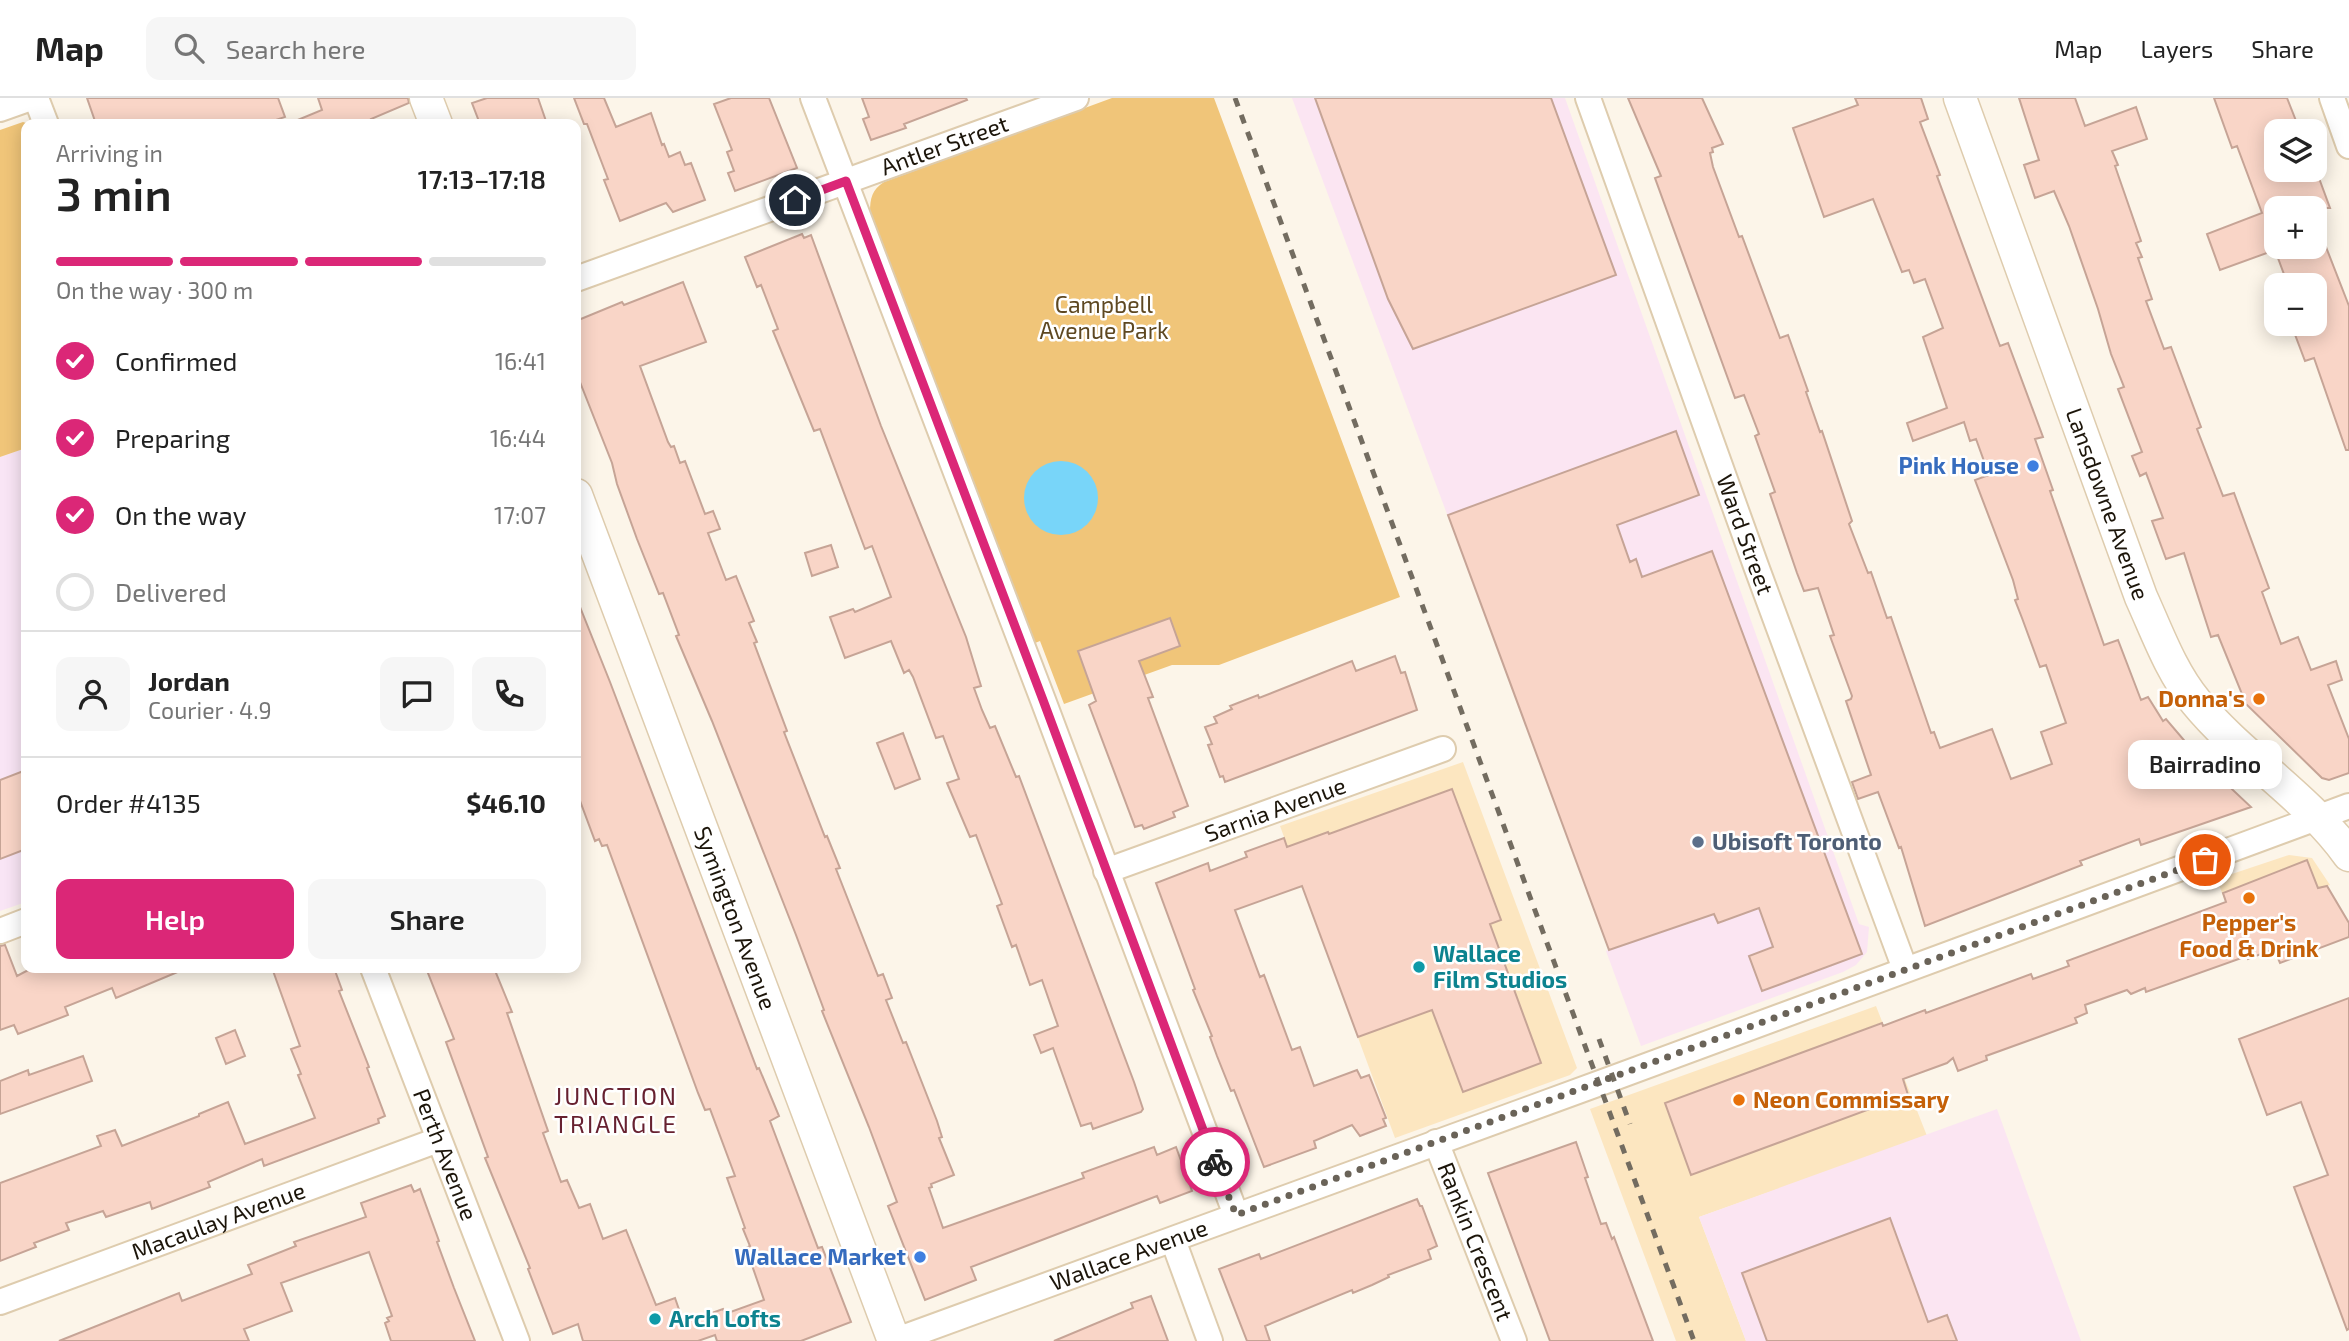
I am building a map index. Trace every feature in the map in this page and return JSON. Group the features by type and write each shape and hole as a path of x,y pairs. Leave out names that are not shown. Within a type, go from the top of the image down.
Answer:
{"street":[{"path":"0,109 31,98"},
{"path":"36,98 44,119"},
{"path":"426,98 434,119"},
{"path":"813,98 1236,1215"},
{"name":"Antler Street","path":"581,277 1076,98"},
{"name":"Ward Street","path":"1588,98 1756,566 1905,969"},
{"name":"Lansdowne Avenue","path":"1959,98 2141,597 2168,656 2187,689 2212,720 2317,817 2349,855"},
{"path":"2332,98 2349,146"},
{"name":"Symington Avenue","path":"581,508 894,1341"},
{"name":"Sarnia Avenue","path":"1106,871 1443,749"},
{"name":"Wallace Avenue","path":"894,1341 2349,806"},
{"path":"0,931 21,923"},
{"name":"Perth Avenue","path":"375,973 517,1341"},
{"name":"Macaulay Avenue","path":"0,1302 438,1140"},
{"name":"Rankin Crescent","path":"1437,1142 1514,1341"},
{"path":"1173,1240 1210,1341"}],"shaded area":[{"path":"1292,98 1565,98 1859,924 1869,927 1867,952 1856,965 1641,1046 1606,951 1609,949"},
{"path":"21,450 21,904 0,911 0,457"},
{"name":"Wallace Film Studios","path":"1463,762 1577,1068 1570,1075 1395,1138 1280,826"},
{"path":"2289,855 2312,858 2330,885 2232,921 2217,879"},
{"path":"1876,1006 1927,1136 1699,1217 1746,1341 1676,1341 1590,1109"},
{"path":"1997,1109 2081,1341 1746,1341 1699,1217"}],"green space":[{"name":"Campbell Avenue Park","path":"1112,98 1214,98 1400,597 1219,665 1172,665 1064,704 1040,641 1035,643 870,207 874,191 884,182"},
{"path":"21,123 21,450 0,457 0,130"}],"water":[{"path":"1054,461 1068,461 1082,467 1092,477 1098,498 1092,519 1082,529 1068,535 1054,535 1040,529 1030,519 1024,505 1024,491 1030,477 1040,467"}],"building":[{"path":"87,98 278,98 285,117 279,119 94,119"},
{"path":"318,98 408,98 409,103 371,119 300,119 322,110"},
{"path":"487,98 538,98 545,119 478,119 472,103"},
{"path":"574,98 604,98 616,127 651,113 669,157 680,152 685,165 691,163 705,200 673,212 666,203 620,221 604,180 608,179"},
{"path":"731,98 769,98 797,168 735,191 728,173 734,171 727,152 732,150 714,104"},
{"path":"862,98 967,100 904,124 906,128 871,140 863,119 869,117"},
{"path":"1315,98 1551,98 1616,275 1413,349 1388,299"},
{"path":"1628,98 1702,98 1723,144 1712,148 1713,152 1710,153 1713,167 1780,338 1788,335 1852,521 1849,524 1868,573 1871,572 1887,618 1891,617 1931,733 1934,732 1940,748 1992,729 2011,779 2052,764 2041,732 2066,723 2046,665 2040,667 2015,600 2018,599 2013,580 1975,480 1989,475 1976,439 1970,441 1964,422 1913,441 1907,423 1947,408 1923,337 1943,328 1925,279 1914,283 1909,270 1902,272 1873,199 1824,217 1793,128 1858,105 1855,98 1921,98 1928,119 1920,122 1940,175 1937,176 2000,346 2008,343 2043,437 2035,439 2053,490 2050,491 2104,645 2118,640 2141,700 2148,697 2163,721 2166,719 2200,759 2251,807 2141,845 2139,839 2080,861 2082,865 1925,926 1901,847 1899,848 1878,792 1858,799 1852,782 1871,775 1846,701 1852,696 1830,636 1834,635 1818,588 1804,591 1797,573 1770,494 1775,492 1755,436 1759,434 1744,395 1735,398 1655,178 1661,176"},
{"path":"2019,98 2075,98 2085,126 2136,107 2147,139 2112,151 2141,241 2136,243 2142,257 2138,258 2152,299 2146,301 2164,349 2171,347 2201,427 2197,429 2223,496 2234,493 2269,588 2262,592 2281,644 2298,637 2311,670 2336,661 2342,680 2328,685 2349,739 2349,773 2329,780 2322,778 2246,704 2218,635 2211,637 2184,553 2166,559 2152,521 2163,518 2146,473 2140,476 2132,456 2142,452 2118,389 2124,387 2069,226 2054,191 2035,198 2024,165 2039,160"},
{"path":"2214,98 2287,98 2295,119 2264,119 2264,182 2320,182 2326,196 2264,196 2264,254 2220,270 2207,234 2262,213 2237,146 2232,148"},
{"path":"802,234 804,238 811,235 881,426 966,637 981,686 974,688 982,710 990,728 995,726 1016,777 1019,776 1134,1082 1143,1109 1141,1112 1093,1129 1091,1123 1081,1126 1053,1048 1041,1053 1034,1035 1058,1026 1042,980 1030,985 1016,945 1012,947 997,906 1002,904 976,835 970,837 947,783 959,779 943,736 936,738 913,677 909,670 904,673 891,641 845,658 830,617 853,609 855,612 891,597 872,546 865,549 820,429 814,431 773,331 778,329 761,285 757,287 745,257"},
{"path":"2327,250 2349,306 2349,450 2346,450 2314,358 2305,361 2296,336 2327,336 2327,273 2284,273 2278,259 2327,259"},
{"path":"683,282 706,342 640,366 668,442 671,447 674,446 680,463 685,461 705,514 713,511 720,529 708,533 726,580 736,576 754,621 749,623 757,642 754,643 787,731 784,732 840,868 836,869 878,976 883,974 892,998 886,1000 903,1043 906,1042 937,1121 942,1137 939,1138 954,1175 931,1184 932,1187 929,1188 943,1228 1084,1178 1082,1173 1154,1147 1157,1155 1176,1147 1192,1191 1160,1203 1157,1196 971,1267 976,1280 925,1300 888,1206 897,1202 869,1127 712,721 676,636 679,635 663,593 659,594 637,539 612,463 581,385 581,319 622,302 624,305"},
{"path":"1676,431 1699,495 1617,525 1630,562 1636,559 1642,577 1712,551 1862,954 1762,991 1749,956 1773,947 1759,908 1718,923 1714,914 1609,950 1448,515"},
{"path":"831,545 838,567 812,576 805,553"},
{"path":"581,610 757,1069 759,1068 779,1116 770,1121 818,1248 822,1247 851,1322 801,1341 717,1341 715,1335 698,1341 583,1341 578,1324 553,1334 528,1269 530,1268 485,1158 488,1157 446,1042 454,1039 428,973 496,973 512,1012 507,1013 548,1131 543,1133 561,1182 567,1180 579,1208 590,1204 603,1239 626,1230 656,1305 675,1298 682,1318 691,1316 692,1320 723,1309 725,1314 764,1300 746,1248 750,1246 743,1229 745,1228 727,1178 735,1176 710,1109 705,1110 698,1093 607,845 602,846 599,839 595,841 581,803"},
{"path":"1170,618 1180,646 1139,661 1153,697 1148,698 1188,806 1173,812 1175,817 1144,829 1142,825 1135,827 1089,705 1096,701 1078,651"},
{"path":"1395,656 1401,673 1405,672 1417,710 1225,782 1223,776 1220,777 1208,745 1212,744 1205,727 1217,723 1214,717 1232,709 1230,706 1258,695 1259,698 1352,661 1356,671"},
{"path":"903,733 920,779 895,789 877,743"},
{"path":"21,772 21,851 0,859 0,780"},
{"name":"Wallace Film Studios","path":"1452,789 1501,920 1490,924 1541,1063 1463,1092 1432,1010 1358,1037 1302,886 1235,910 1260,977 1264,975 1292,1050 1300,1047 1314,1086 1357,1070 1361,1078 1369,1075 1386,1118 1383,1119 1386,1126 1360,1136 1352,1125 1314,1141 1316,1148 1264,1167 1234,1090 1231,1091 1217,1056 1156,883 1208,863 1210,871 1247,857 1245,852 1284,838 1287,847 1328,832 1329,834"},
{"path":"2307,860 2318,888 2327,886 2349,923 2349,937 2280,963 2274,949 2146,992 2145,988 2131,994 2127,990 2085,1005 2087,1013 2075,1018 2077,1023 1986,1056 1987,1060 1958,1071 1953,1058 1947,1063 1903,1079 1908,1095 1691,1175 1665,1103 1882,1023 1883,1026 1925,1010 1926,1013 2031,974 2033,979 2069,966 2067,961 2226,902 2223,893"},
{"path":"5,945 17,976 23,973 175,973 116,998 112,988 65,1007 68,1015 18,1034 14,1025 0,1030 0,946"},
{"path":"274,973 336,973 342,990 339,991 385,1116 378,1119 379,1123 264,1166 262,1159 208,1182 210,1187 152,1209 150,1202 106,1217 103,1211 66,1223 69,1230 34,1243 36,1247 0,1261 0,1183 101,1146 97,1136 115,1130 122,1146 228,1102 245,1144 315,1118 291,1049 300,1046"},
{"path":"2349,998 2347,1330 2294,1187 2328,1175 2301,1102 2267,1115 2239,1039"},
{"path":"235,1030 245,1056 226,1064 216,1038"},
{"path":"83,1056 92,1081 0,1114 0,1081 28,1070 29,1075"},
{"path":"1576,1142 1601,1224 1606,1223 1612,1239 1614,1237 1653,1341 1550,1341 1488,1173"},
{"path":"411,1185 414,1192 420,1189 475,1341 391,1341 385,1323 389,1321 387,1318 392,1316 369,1252 281,1283 292,1311 244,1329 249,1341 59,1341 179,1293 182,1301 252,1274 248,1265 296,1246 294,1242 366,1217 361,1203"},
{"path":"1417,1199 1437,1246 1428,1250 1431,1259 1388,1275 1389,1277 1353,1293 1352,1290 1265,1326 1270,1341 1247,1341 1219,1269 1259,1254 1261,1259"},
{"path":"1890,1218 1928,1322 1947,1315 1957,1341 1767,1341 1742,1273"},
{"path":"1151,1296 1168,1341 1054,1341 1133,1308 1131,1303"}],"railway":[{"path":"1235,98 1694,1341"},
{"path":"1599,1039 1630,1124"}],"way so far":[{"path":"1215,1162 1236,1215 2205,860"}],"place":[{"name":"Pink House","path":"2033,466"},
{"name":"Donna's","path":"2259,699"},
{"name":"Ubisoft Toronto","path":"1698,842"},
{"name":"Bairradino","path":"2205,860"},
{"name":"Pepper's Food & Drink","path":"2249,898"},
{"name":"Wallace Film Studios","path":"1419,967"},
{"name":"Neon Commissary","path":"1739,1100"},
{"name":"Wallace Market","path":"920,1257"},
{"name":"Arch Lofts","path":"655,1319"}],"district":[{"name":"JUNCTION TRIANGLE","path":"616,1111"}],"route":[{"path":"795,200 846,181 1215,1162"}]}
